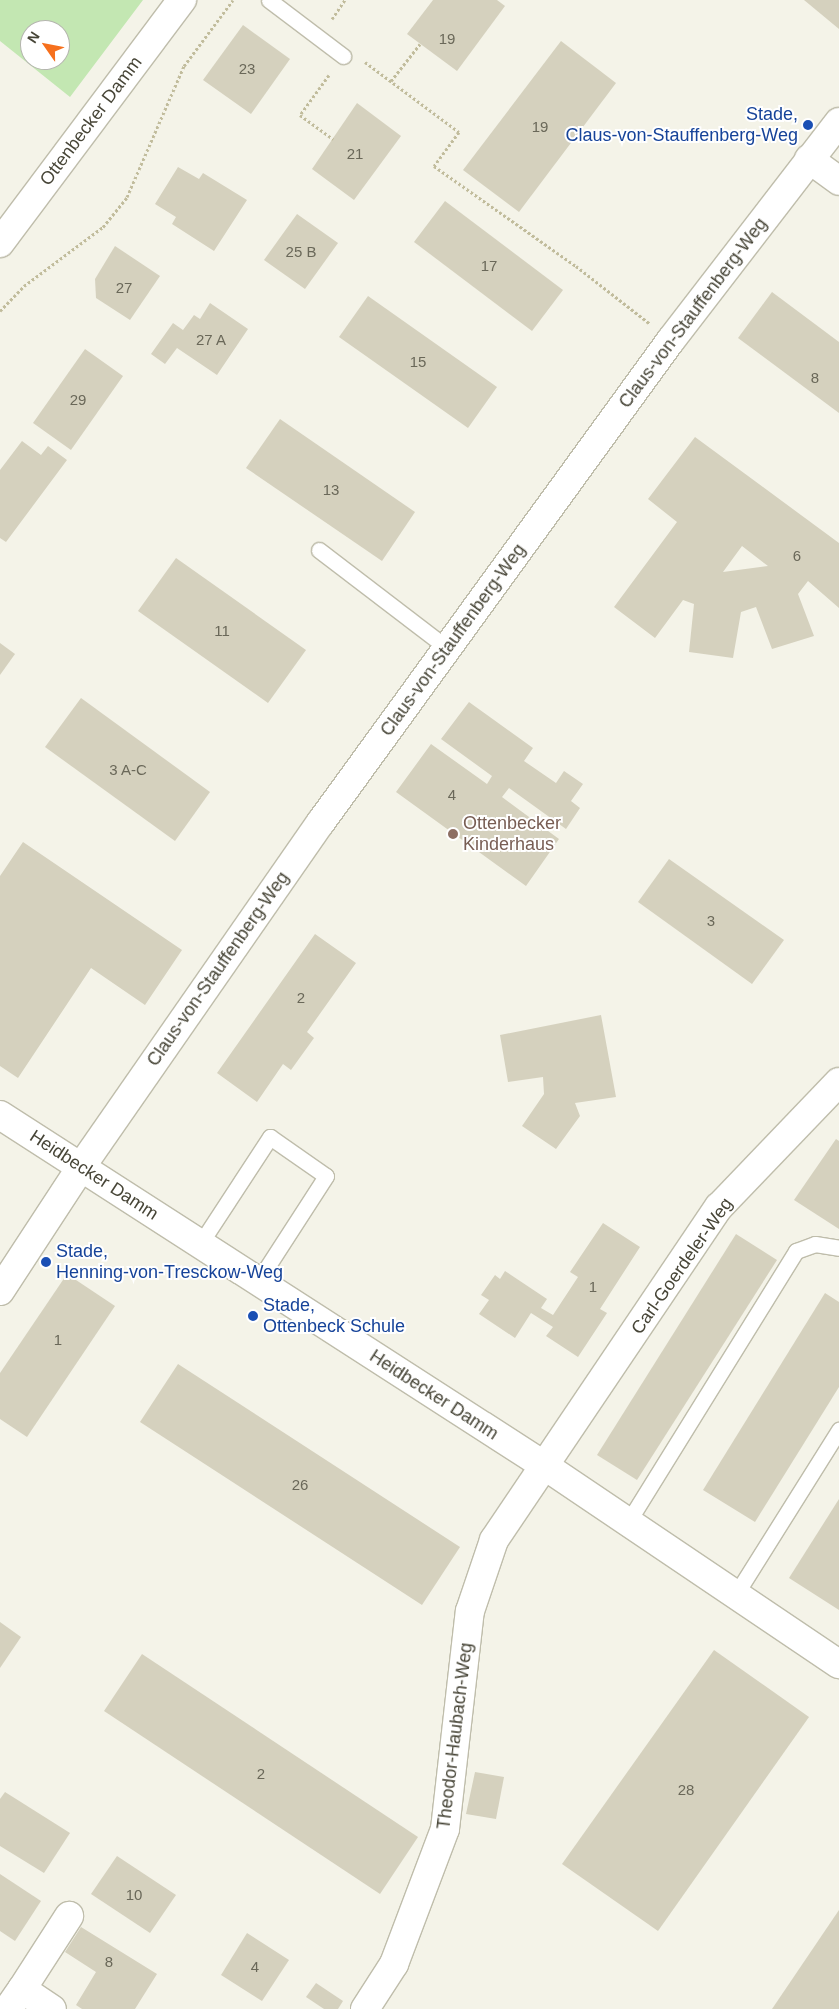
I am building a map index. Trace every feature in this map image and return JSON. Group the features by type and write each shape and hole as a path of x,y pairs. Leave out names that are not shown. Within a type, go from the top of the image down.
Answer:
{"street":[{"name":"Ottenbecker Damm","path":"0,243 182,0"},
{"name":"Claus-von-Stauffenberg-Weg","path":"0,1291 81,1167 447,648 671,340 839,122"},
{"path":"810,160 839,181"},
{"name":"Carl-Goerdeler-Weg","path":"542,1464 719,1207 839,1082"},
{"name":"Heidbecker Damm","path":"0,1115 542,1464 839,1664"},
{"name":"Theodor-Haubach-Weg","path":"365,2009 394,1964 445,1829 470,1611 494,1540 542,1464"},
{"path":"52,2009 15,1999 69,1916"}],"lane":[{"path":"269,0 343,56"},
{"path":"319,550 447,648"},
{"path":"200,1244 270,1136 326,1176 258,1281"},
{"path":"628,1522 796,1251 814,1244 839,1248"},
{"path":"736,1594 839,1430"}],"path":[{"path":"0,311 24,286 104,227 127,197 184,66 233,0"},
{"path":"391,82 420,44"},
{"path":"332,138 300,115 343,56 353,53 459,132 434,166 576,266 671,340"}],"green space":[{"path":"0,0 143,0 70,97 36,70 70,70 70,20 20,20 20,57 0,41"}],"building":[{"path":"433,0 497,0 505,6 457,71 407,34"},
{"path":"804,0 839,0 839,29"},
{"path":"243,25 290,59 251,114 203,80"},
{"path":"561,41 616,83 519,212 463,170"},
{"path":"357,103 401,136 354,200 312,169"},
{"path":"178,167 199,179 203,173 247,200 214,251 172,224 176,217 155,204"},
{"path":"445,201 563,290 532,331 414,242"},
{"path":"297,214 338,243 305,289 264,260"},
{"path":"115,246 160,276 130,320 96,298 95,279"},
{"path":"772,292 839,342 839,413 738,338"},
{"path":"368,296 497,387 468,428 339,337"},
{"path":"210,303 248,329 217,375 177,348 165,364 151,354 173,323 183,330 194,315 200,319"},
{"path":"85,349 123,376 71,450 33,423"},
{"path":"280,419 415,512 382,561 246,468"},
{"path":"695,437 839,543 839,608 808,581 798,594 814,636 772,649 756,607 741,612 733,658 689,652 694,604 683,600 655,638 614,607 677,522 648,499","holes":["742,546 768,566 723,572"]},
{"path":"22,441 41,455 48,446 67,460 6,542 0,538 0,470"},
{"path":"176,558 306,650 268,703 138,611"},
{"path":"0,643 15,654 0,675"},
{"path":"81,698 210,792 175,841 45,747"},
{"name":"Ottenbecker Kinderhaus","path":"469,702 533,748 524,761 556,783 564,771 583,784 571,801 580,808 566,829 509,788 502,797 559,839 526,886 396,792 431,744 487,784 492,776 441,739"},
{"path":"23,842 182,950 145,1005 91,968 18,1078 0,1066 0,876"},
{"path":"669,859 784,940 752,984 638,902"},
{"path":"315,934 356,963 307,1032 314,1038 291,1070 283,1064 257,1102 217,1073"},
{"path":"601,1015 616,1097 575,1103 580,1116 556,1149 522,1126 544,1094 543,1077 508,1082 500,1035"},
{"path":"836,1139 839,1141 839,1229 794,1200"},
{"path":"603,1223 640,1247 600,1309 607,1313 578,1357 546,1336 553,1327 531,1313 515,1338 479,1314 489,1300 481,1295 495,1275 500,1279 505,1271 547,1299 541,1308 553,1315 578,1277 570,1272"},
{"path":"736,1234 777,1260 637,1480 597,1455"},
{"path":"67,1274 115,1306 27,1437 0,1419 0,1373"},
{"path":"825,1293 839,1302 839,1387 755,1522 703,1490"},
{"path":"178,1364 460,1547 422,1605 140,1422"},
{"path":"839,1499 839,1610 789,1578"},
{"path":"0,1622 21,1637 0,1668"},
{"path":"714,1650 809,1717 658,1931 562,1864"},
{"path":"142,1654 418,1837 380,1894 104,1711"},
{"path":"475,1772 504,1777 496,1819 466,1814"},
{"path":"5,1792 70,1833 44,1873 0,1846 0,1799"},
{"path":"117,1856 176,1895 150,1933 91,1894"},
{"path":"0,1874 41,1901 15,1941 0,1931"},
{"path":"839,1910 839,2009 772,2009"},
{"path":"81,1927 157,1974 135,2009 82,2009 76,2005 96,1972 65,1952"},
{"path":"247,1933 289,1960 262,2001 221,1975"},
{"path":"316,1983 343,2001 338,2009 324,2009 306,1997"}],"place":[{"name":"Stade, Claus-von-Stauffenberg-Weg","path":"808,125"},
{"name":"Ottenbecker Kinderhaus","path":"453,834"},
{"name":"Stade, Henning-von-Tresckow-Weg","path":"46,1262"},
{"name":"Stade, Ottenbeck Schule","path":"253,1316"}]}
